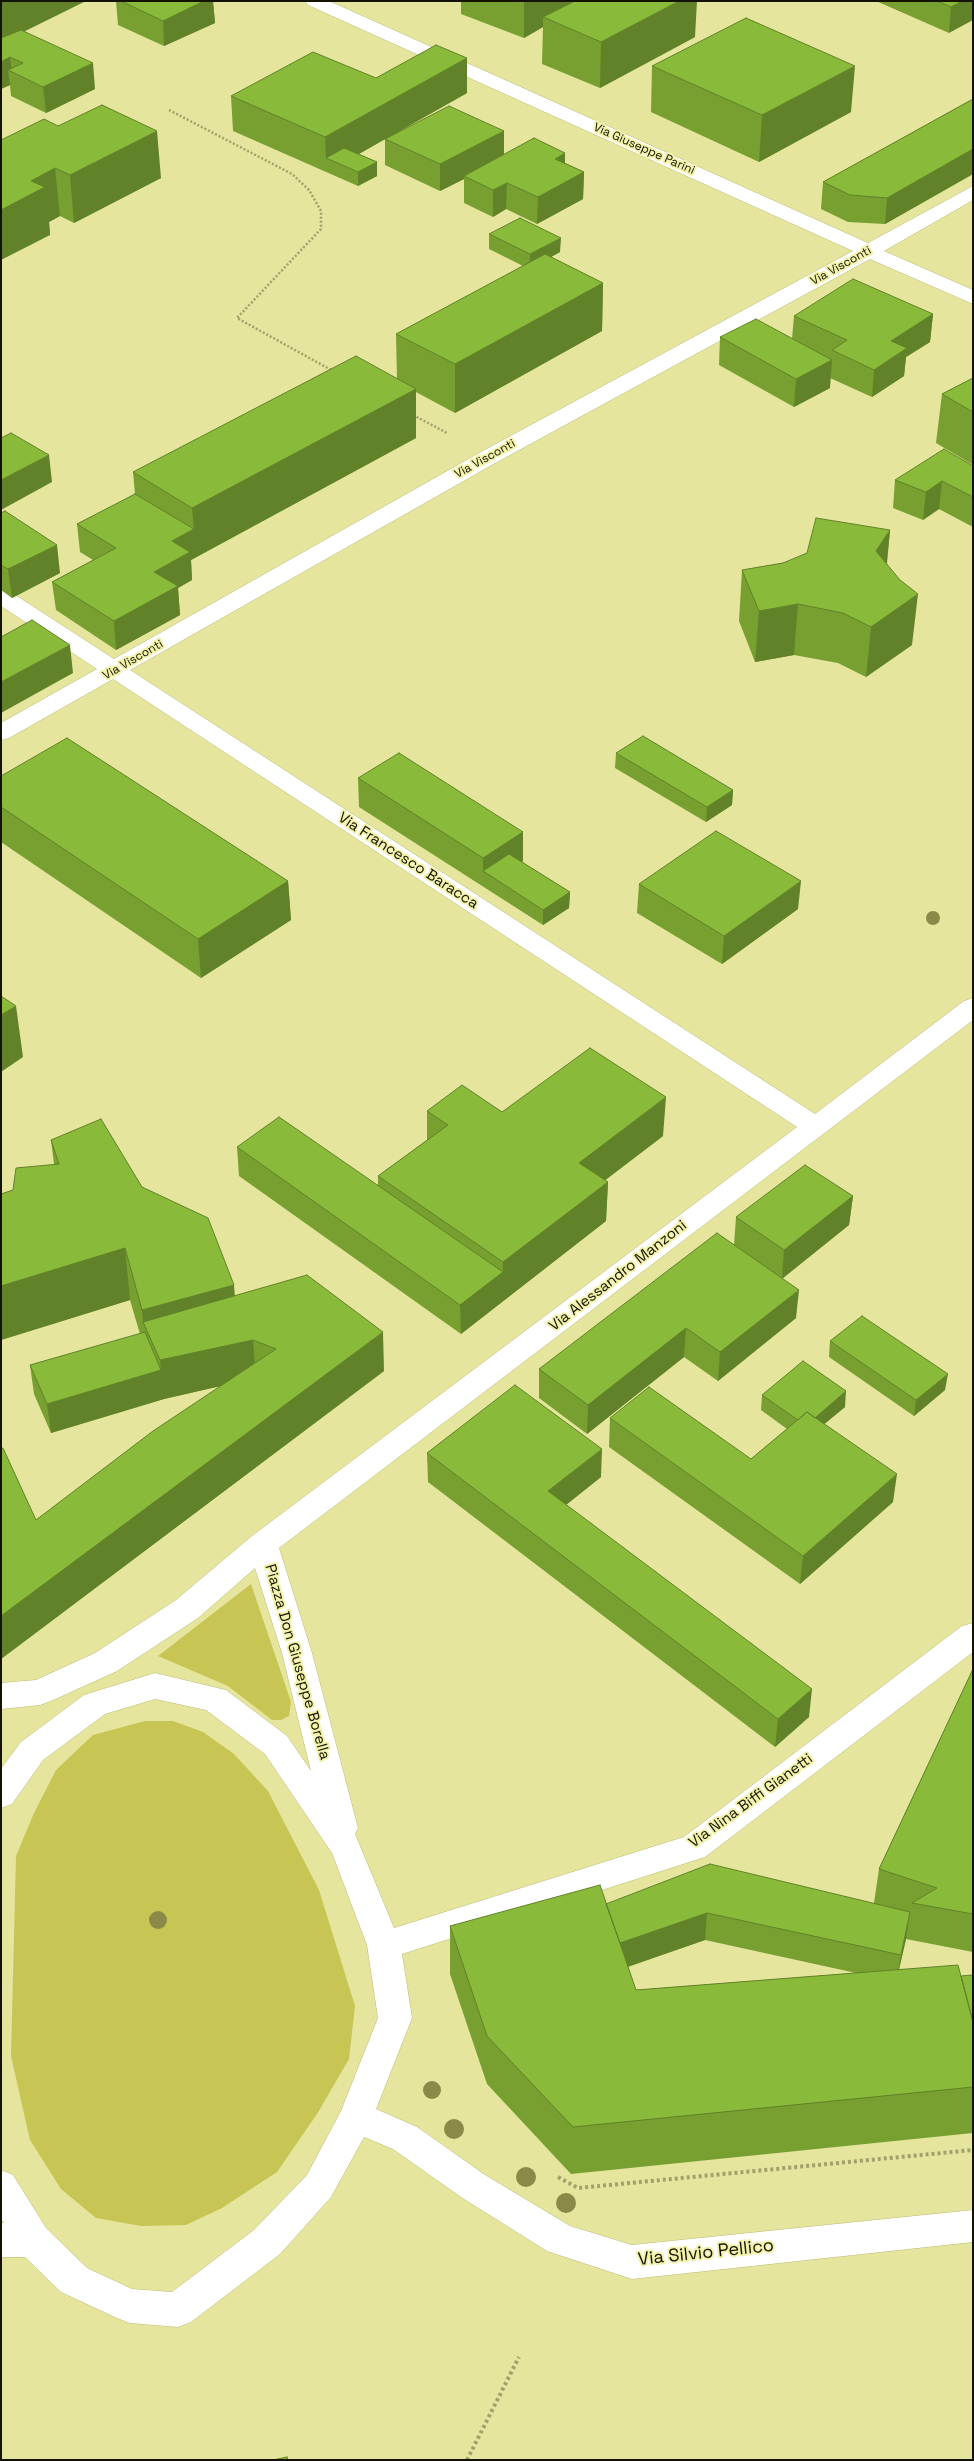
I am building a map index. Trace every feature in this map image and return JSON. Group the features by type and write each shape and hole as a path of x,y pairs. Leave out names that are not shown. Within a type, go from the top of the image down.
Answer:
{"street":[{"name":"Via Giuseppe Parini","path":"316,1 973,298"},
{"name":"Via Visconti","path":"1,733 116,670 489,457 869,251 973,192"},
{"name":"Via Francesco Baracca","path":"1,596 814,1126"},
{"name":"Via Alessandro Manzoni","path":"263,1544 973,1007"},
{"name":"Piazza Don Giuseppe Borella","path":"1,1696 40,1692 106,1662 187,1609 263,1544 298,1653 346,1847 384,1945 395,2018 356,2117 319,2186 267,2242 178,2310 130,2306 74,2280 17,2240 1,2186"},
{"name":"Via Nina Biffi Gianetti","path":"384,1945 694,1847 973,1635"},
{"name":"Piazza Don Giuseppe Borella","path":"1,1795 32,1751 95,1704 154,1686 215,1699 276,1745 346,1847"},
{"name":"Via Silvio Pellico","path":"356,2117 406,2138 472,2186 560,2239 632,2262 973,2226"}],"path":[{"path":"169,110 292,174 309,190 321,211 321,229 237,318 341,375"},
{"path":"410,414 489,457"},
{"path":"552,2173 578,2188 973,2150"},
{"path":"468,2460 519,2357"}],"shaded area":[{"path":"251,1584 291,1702 289,1716 281,1720 272,1720 228,1686 158,1656"},
{"path":"145,1721 173,1721 203,1732 234,1754 268,1791 319,1890 355,2006 349,2059 317,2114 277,2172 222,2208 186,2225 141,2226 96,2218 61,2189 30,2140 11,2056 16,1856 34,1813 56,1770 93,1735"}],"building":[{"path":"121,1 204,1 163,21"},
{"path":"575,1 679,1 601,42 543,17"},
{"path":"937,1 962,1 951,7"},
{"path":"746,18 855,66 762,115 652,66"},
{"path":"21,30 93,63 43,87 8,70 23,63 10,57 1,62 1,38"},
{"path":"436,45 467,58 325,137 231,96 313,52 376,78"},
{"path":"973,99 973,149 887,198 850,195 823,182"},
{"path":"102,105 157,131 70,175 55,168 31,181 45,187 1,210 1,140 44,119 58,126"},
{"path":"449,106 504,131 440,164 385,139"},
{"path":"534,138 565,153 555,159 584,172 538,197 507,183 493,190 464,176"},
{"path":"344,148 377,162 358,172 326,158"},
{"path":"520,218 561,238 530,254 489,234"},
{"path":"545,254 603,283 455,364 396,334"},
{"path":"853,279 933,314 891,341 907,348 874,370 832,350 847,340 794,316"},
{"path":"756,319 832,360 796,379 720,337"},
{"path":"356,356 416,389 192,508 133,472"},
{"path":"973,378 973,412 942,394"},
{"path":"11,433 49,455 1,480 1,438"},
{"path":"944,449 973,466 973,497 942,481 926,492 895,480"},
{"path":"135,494 194,529 172,541 190,552 154,572 178,586 114,621 52,582 116,548 77,524"},
{"path":"5,511 57,545 8,569 1,565 1,513"},
{"path":"816,518 890,530 876,551 900,580 918,594 871,627 843,613 798,604 759,611 742,570 783,563 807,553"},
{"path":"32,620 70,645 1,682 1,637"},
{"path":"643,736 733,790 707,807 616,753"},
{"path":"67,738 288,881 198,939 1,807 1,776"},
{"path":"399,753 523,832 483,858 358,778"},
{"path":"716,831 801,881 724,936 639,884"},
{"path":"509,854 570,892 543,910 483,871"},
{"path":"1,996 16,1006 1,1015"},
{"path":"590,1048 666,1097 579,1163 608,1182 503,1262 378,1176 448,1125 427,1111 462,1085 502,1112"},
{"path":"279,1117 503,1272 460,1305 237,1147"},
{"path":"101,1119 142,1187 208,1218 234,1285 142,1310 125,1248 1,1286 1,1194 13,1190 16,1168 59,1164 51,1140"},
{"path":"805,1165 853,1196 784,1250 736,1217"},
{"path":"717,1233 799,1290 720,1352 686,1328 588,1405 539,1369"},
{"path":"307,1275 383,1332 1,1616 1,1448 3,1448 36,1520 153,1431 276,1349 253,1340 160,1360 143,1322"},
{"path":"862,1316 948,1374 916,1400 830,1341"},
{"path":"145,1332 161,1370 47,1404 30,1365"},
{"path":"803,1361 846,1391 815,1418 807,1412 798,1420 762,1395"},
{"path":"515,1385 602,1449 548,1491 812,1689 778,1719 427,1453"},
{"path":"649,1387 751,1459 807,1412 897,1474 803,1556 610,1418"},
{"path":"973,1669 973,1914 912,1903 937,1888 879,1869"},
{"path":"710,1864 910,1912 901,1955 707,1913 620,1943 606,1904"},
{"path":"600,1885 636,1990 958,1965 973,2022 973,2087 573,2127 487,2036 450,1926"},
{"path":"973,1975 973,2022 961,1976"},
{"path":"287,2457 288,2460 273,2460"}]}
